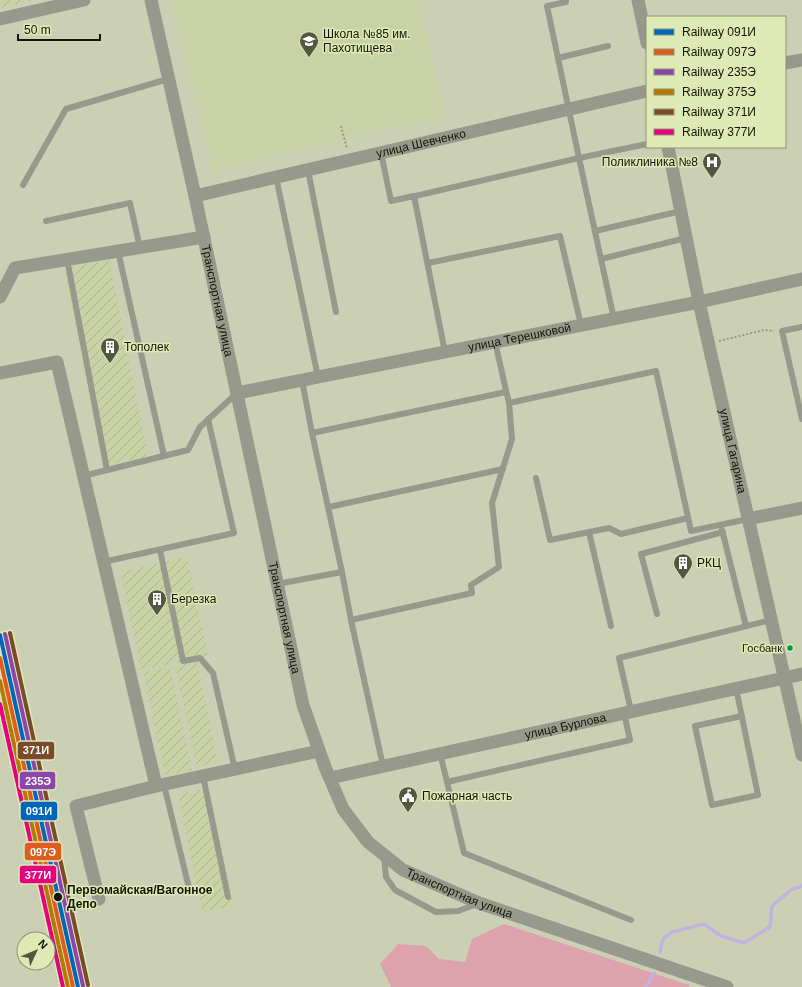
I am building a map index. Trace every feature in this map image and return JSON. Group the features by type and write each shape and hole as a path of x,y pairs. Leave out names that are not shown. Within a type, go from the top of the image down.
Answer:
{"street":[{"path":"0,19 84,0"},
{"name":"Транспортная улица","path":"151,0 204,237 303,705 319,751 343,809 368,842 403,870 479,903 701,983 727,987"},
{"path":"638,0 646,38"},
{"path":"786,63 802,60"},
{"name":"улица Шевченко","path":"195,196 646,92"},
{"name":"улица Гагарина","path":"668,148 699,302 802,755"},
{"path":"0,297 14,268 204,237"},
{"name":"улица Терешковой","path":"237,393 699,302 802,279"},
{"path":"0,373 57,362 103,562 160,786"},
{"path":"748,519 802,508"},
{"name":"улица Бурлова","path":"330,778 802,674"},
{"path":"99,899 76,806 203,776 319,751"}],"lane":[{"path":"566,0 566,2 547,6 614,318"},
{"path":"558,58 608,46"},
{"path":"23,185 66,109 168,79"},
{"path":"381,153 391,201 646,144"},
{"path":"308,170 336,312"},
{"path":"276,177 318,377"},
{"path":"411,197 414,196 445,352"},
{"path":"46,221 130,202 140,248"},
{"path":"595,231 681,211"},
{"path":"428,263 560,236 581,325"},
{"path":"601,259 686,238"},
{"path":"118,251 164,456"},
{"path":"67,260 107,470"},
{"path":"802,327 782,331 802,419"},
{"path":"351,620 472,593 471,585 499,568 492,503 512,438 509,403 495,342"},
{"path":"509,403 656,371 692,531 748,519"},
{"path":"302,380 351,620 383,766"},
{"path":"312,433 506,392"},
{"path":"83,476 188,450 200,426 237,393"},
{"path":"103,562 234,533 208,419"},
{"path":"329,507 503,469"},
{"path":"536,478 550,540 609,528 621,534 688,518"},
{"path":"721,525 746,626"},
{"path":"589,532 611,626"},
{"path":"657,614 641,554 723,532"},
{"path":"160,550 183,661 200,658 212,673 234,765 233,770"},
{"path":"277,584 342,572"},
{"path":"447,782 630,740 628,712 619,658 771,620"},
{"path":"736,688 742,716 758,795 712,804 695,726 742,716"},
{"path":"440,753 464,853 631,920"},
{"path":"203,776 228,897"},
{"path":"160,786 189,888"},
{"path":"384,855 386,877 395,890 436,912 458,911 479,903"}],"path":[{"path":"341,126 349,160"},
{"path":"732,338 764,330 782,331"}],"shaded area":[{"path":"0,0 33,0 0,8"},
{"name":"Школа №85 им. Пахотищева","path":"172,0 418,0 446,115 213,171"},
{"path":"109,259 148,457 103,466 64,268"},
{"path":"187,557 208,656 141,670 120,572"},
{"path":"197,661 218,762 197,767 175,666"},
{"path":"170,667 192,770 165,776 143,672"},
{"path":"209,788 234,906 202,912 178,794"},
{"path":"504,924 689,985 689,987 391,987 380,964 398,944 426,946 439,959 465,962 472,939"}],"waterway":[{"path":"660,952 663,939 672,932 704,924 721,936 744,943 770,927 772,906 791,890 802,886"},
{"path":"646,987 654,973"}],"rail line":[{"name":"371И","path":"10,633 88,985"},
{"name":"235Э","path":"5,634 83,986"},
{"name":"091И","path":"0,635 78,987"},
{"name":"097Э","path":"0,658 73,987"},
{"name":"375Э","path":"0,681 68,987"},
{"name":"377И","path":"0,704 63,987"}],"place":[{"name":"Школа №85 им. Пахотищева","path":"309,58"},
{"name":"Поликлиника №8","path":"712,179"},
{"name":"Тополек","path":"110,364"},
{"name":"РКЦ","path":"683,580"},
{"name":"Березка","path":"157,616"},
{"name":"Госбанк","path":"790,648"},
{"name":"Пожарная часть","path":"408,813"},
{"name":"Первомайская/Вагонное Депо","path":"58,897"}]}
